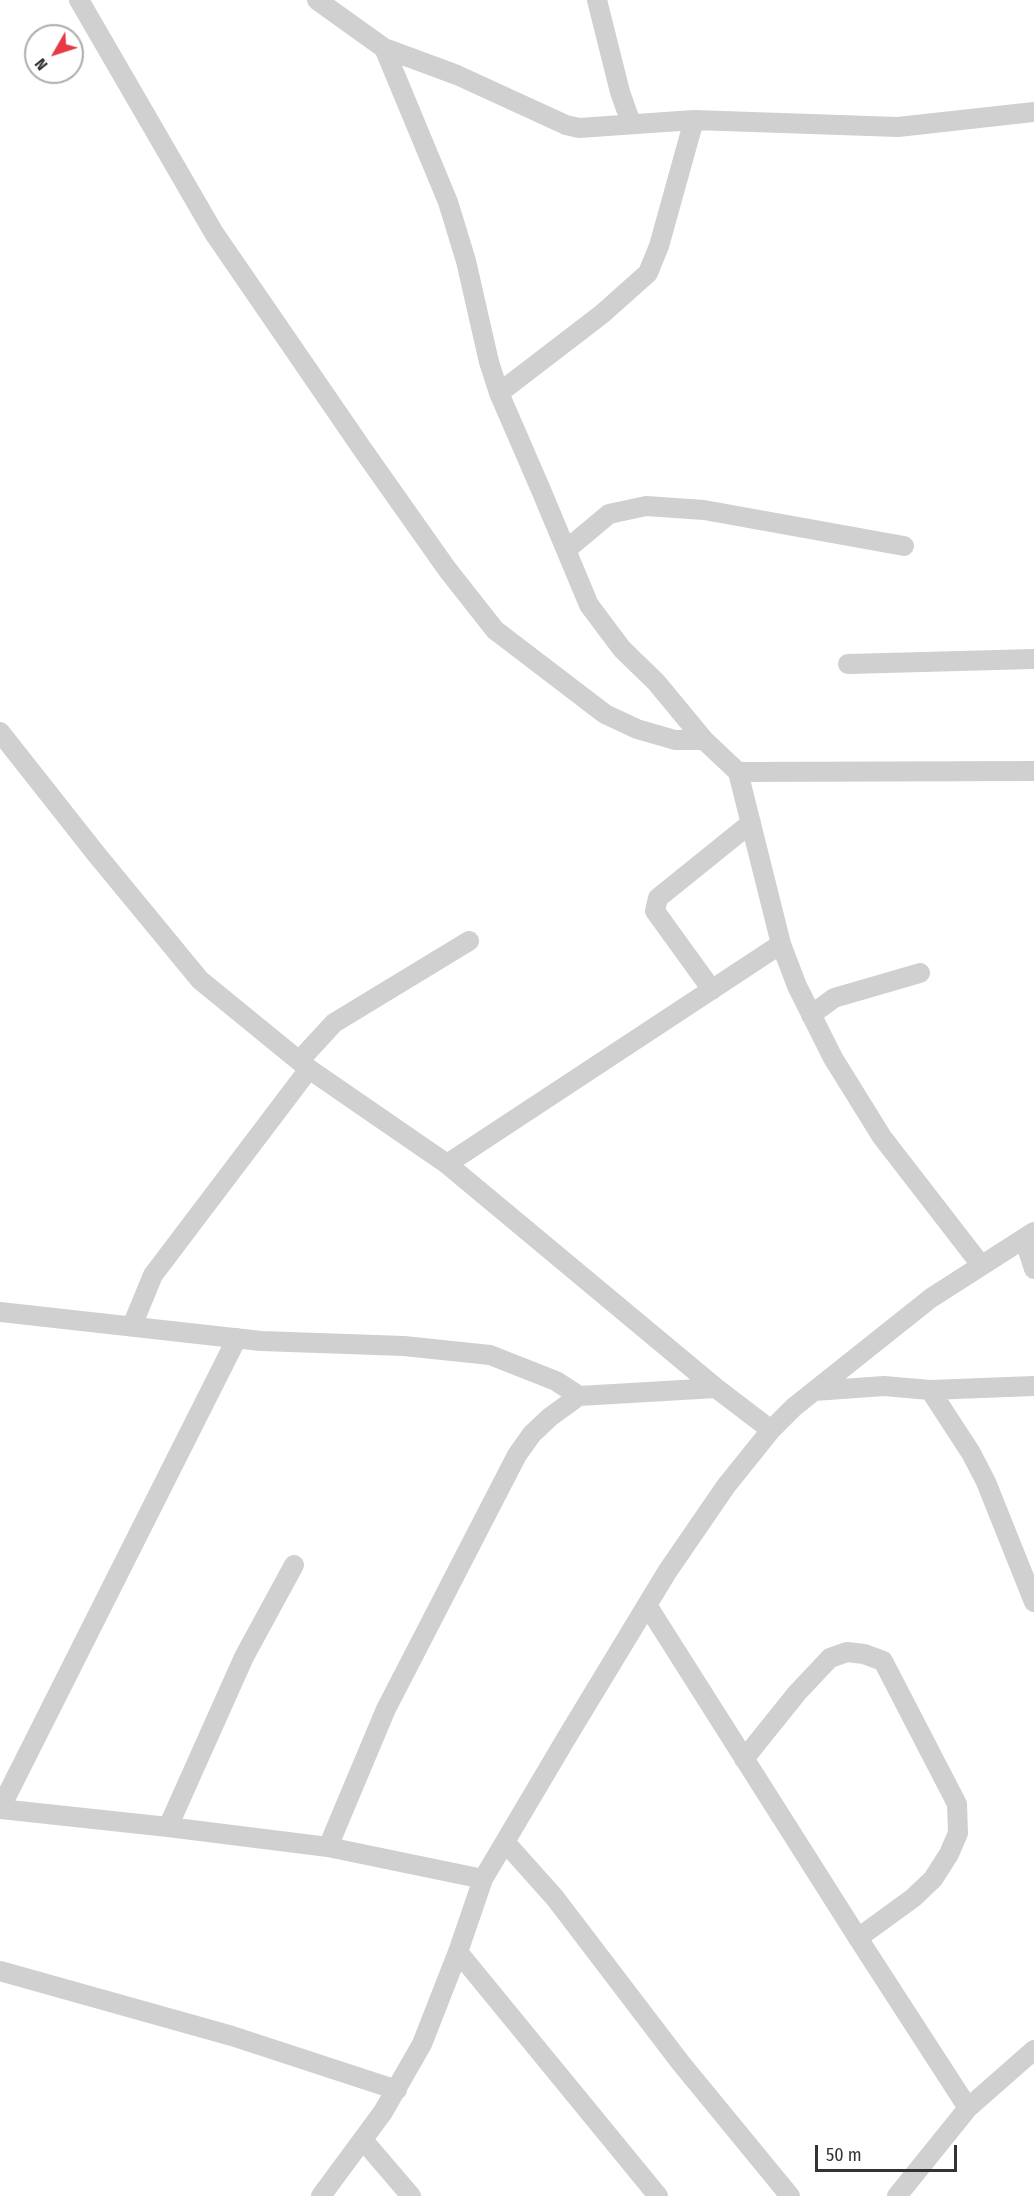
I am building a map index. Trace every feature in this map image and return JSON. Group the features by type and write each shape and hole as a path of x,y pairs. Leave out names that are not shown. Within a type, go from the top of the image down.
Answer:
{"street":[{"path":"79,0 220,242 434,550 495,630 605,714 637,729 675,741 704,740"},
{"path":"597,0 620,92 631,123"},
{"path":"322,1 384,48 457,75 566,125 591,128 631,123 694,120 898,127 1034,112"},
{"path":"384,48 448,202 466,261 489,362 499,393 589,605 622,649 656,682 704,740 738,772 781,944 797,987 833,1058 882,1137 981,1265"},
{"path":"499,393 602,314 648,273 659,246 694,120"},
{"path":"566,550 609,514 646,506 704,510 904,546"},
{"path":"848,664 1034,659"},
{"path":"0,732 200,980 304,1065 447,1164 716,1388 771,1430"},
{"path":"738,772 1034,771"},
{"path":"712,990 655,911 658,898 751,824"},
{"path":"132,1326 153,1275 334,1023 469,941"},
{"path":"447,1164 781,944"},
{"path":"812,1015 834,998 920,973"},
{"path":"321,2196 397,2090 422,2044 458,1952 483,1879 693,1532 771,1430 794,1407 931,1298 1029,1235 1034,1269"},
{"path":"0,1312 261,1341 404,1346 490,1355 556,1381 579,1396"},
{"path":"237,1338 0,1809 328,1847 483,1879"},
{"path":"814,1391 884,1386 930,1390 1034,1386"},
{"path":"328,1847 386,1709 517,1455 532,1434 550,1417 579,1396 716,1388"},
{"path":"930,1390 971,1453 986,1482 1034,1602"},
{"path":"168,1827 244,1657 294,1565"},
{"path":"647,1605 968,2108"},
{"path":"744,1759 830,1658 847,1652 864,1654 883,1661 957,1804 958,1833 950,1854 933,1879 914,1898 858,1938"},
{"path":"505,1842 555,1898 680,2062 790,2196"},
{"path":"458,1952 658,2196"},
{"path":"0,1971 232,2036 397,2090"},
{"path":"897,2196 968,2108 1034,2050"},
{"path":"363,2140 411,2196"}]}
